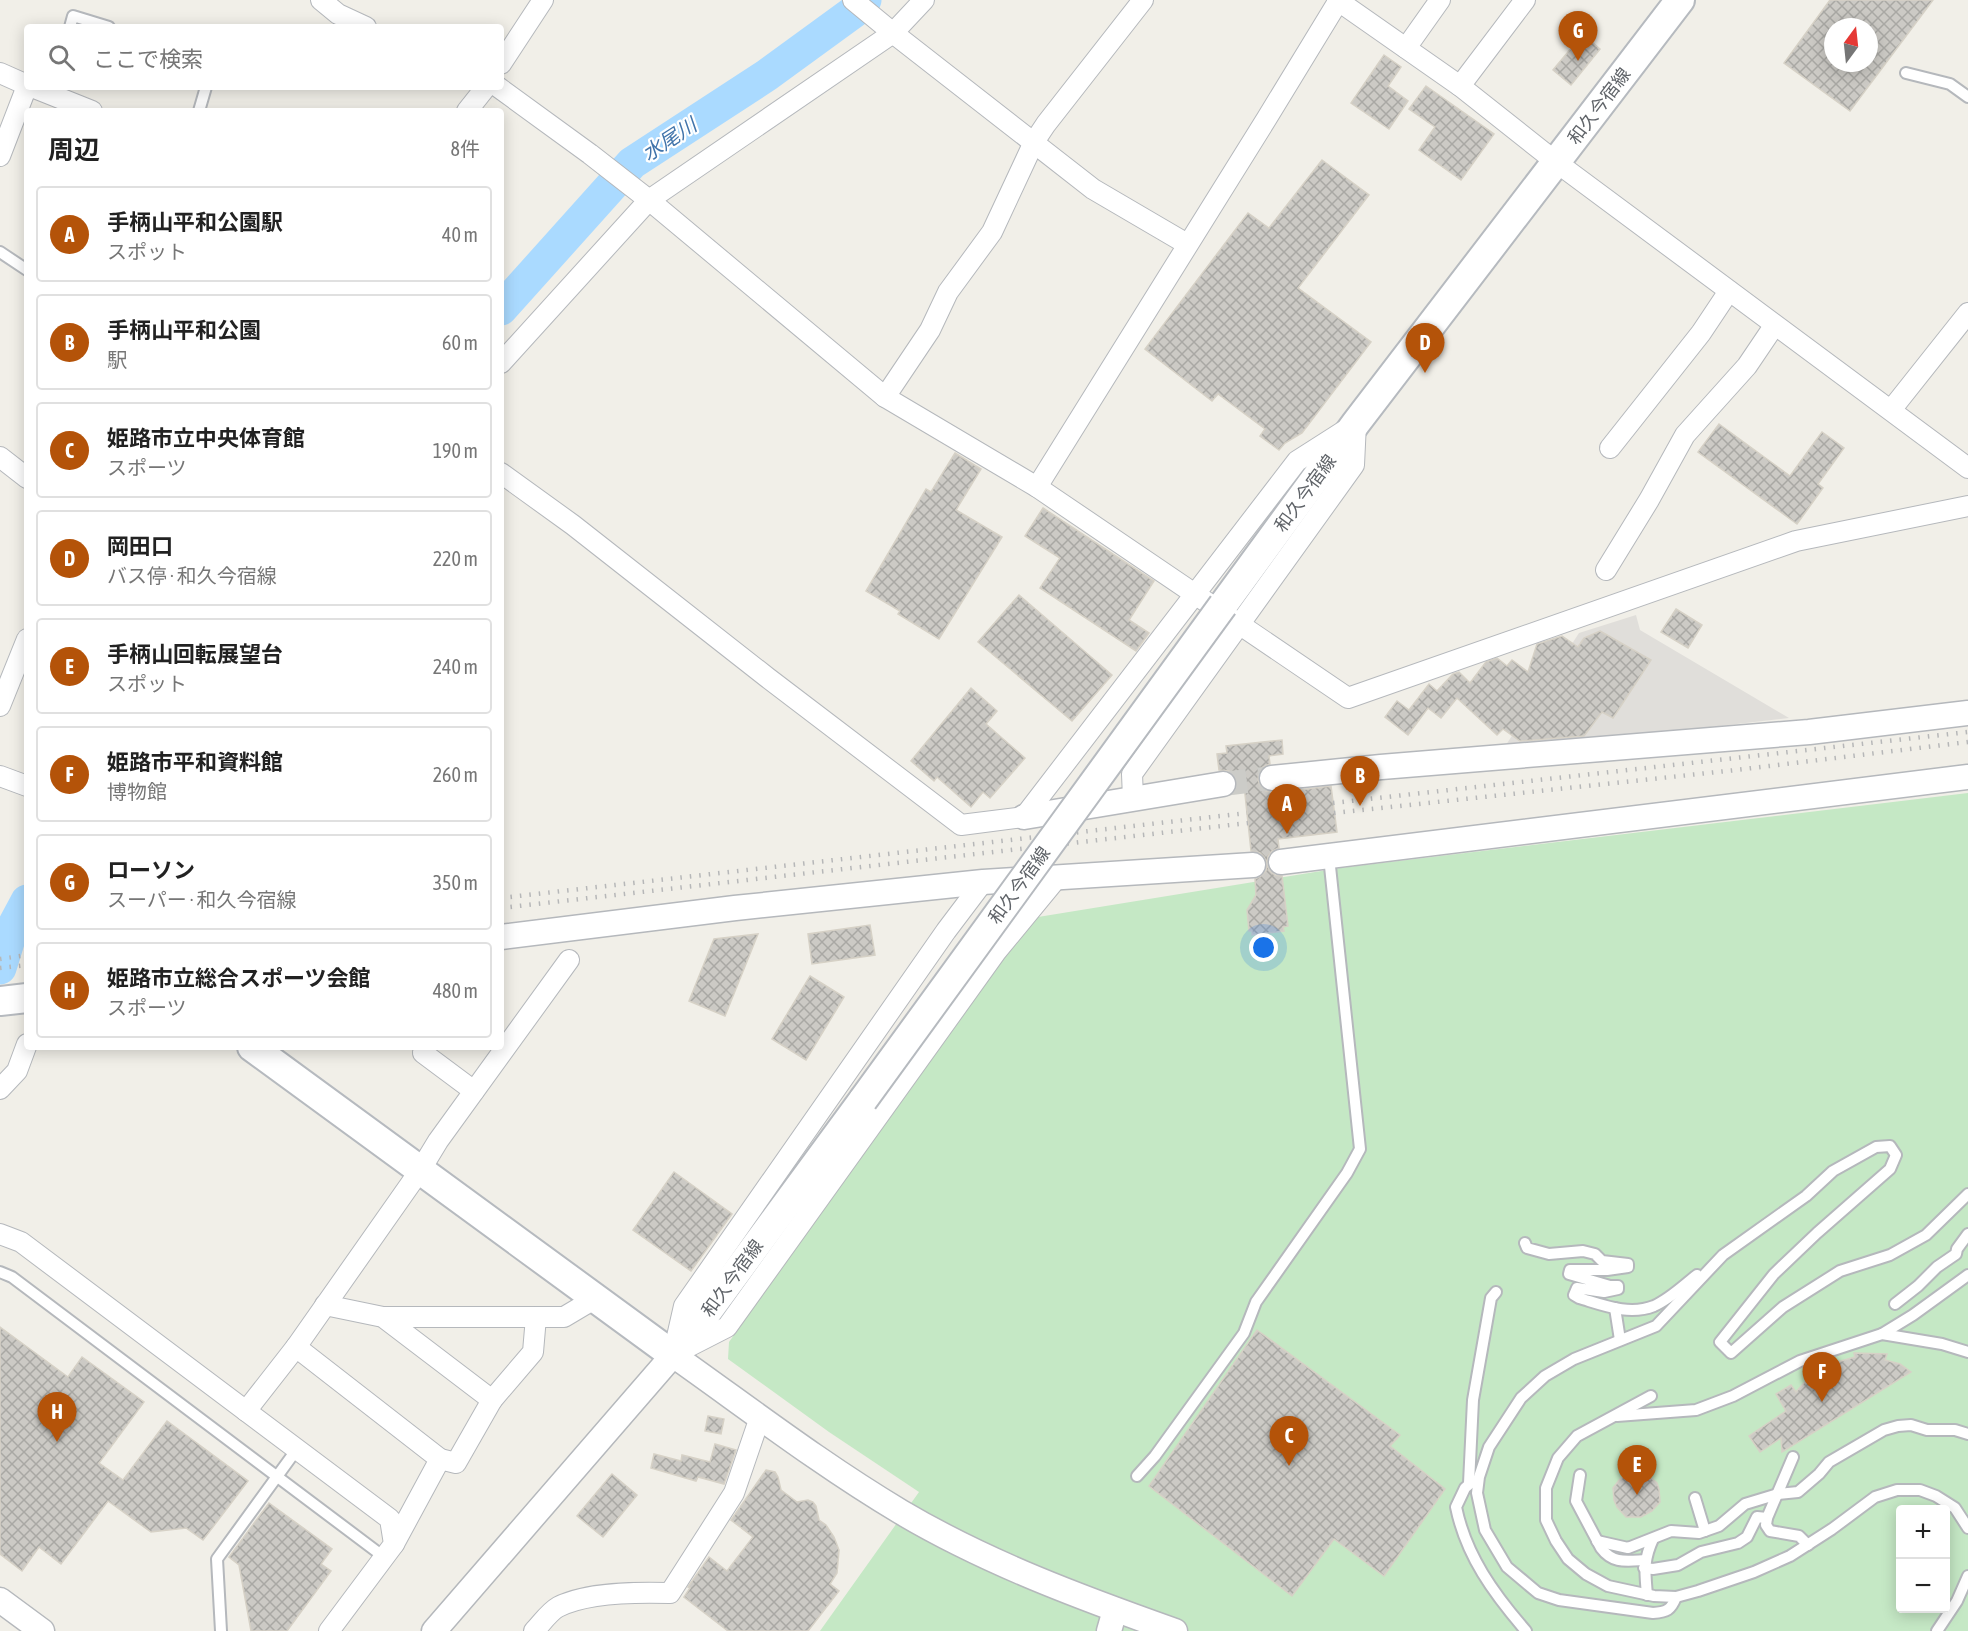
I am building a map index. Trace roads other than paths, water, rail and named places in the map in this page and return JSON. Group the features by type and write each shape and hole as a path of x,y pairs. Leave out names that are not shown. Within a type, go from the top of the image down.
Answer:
{"main road":[{"name":"和久今宿線","path":"673,1355 1230,614 1356,423 1680,0"},
{"path":"0,1001 24,998"},
{"path":"256,1050 673,1355"}],"street":[{"path":"321,0 338,14 360,24"},
{"path":"504,59 543,0"},
{"path":"854,0 892,33 1093,189 1187,244"},
{"path":"504,360 649,200 892,33 924,0"},
{"path":"885,397 930,330 948,292 992,232 1034,142 1143,0"},
{"path":"1036,487 1267,118 1338,0 1460,86 1556,162 1774,326 1968,468"},
{"path":"1406,48 1440,0"},
{"path":"1460,86 1525,0"},
{"path":"0,73 24,83"},
{"path":"24,108 33,90"},
{"path":"42,90 85,108"},
{"path":"470,108 484,90"},
{"path":"502,90 649,200 885,397 1036,487 1195,594 1230,614 1348,698 1796,541 1968,506"},
{"path":"0,156 24,109"},
{"path":"1610,448 1701,333 1729,291"},
{"path":"1891,410 1968,314"},
{"path":"1606,570 1685,435 1747,366 1774,326"},
{"path":"1024,817 1297,461 1356,423"},
{"path":"0,456 24,475"},
{"path":"504,475 573,525 772,682 961,825 1024,817 1223,784"},
{"path":"1133,798 1132,774 1230,614"},
{"path":"0,706 24,646"},
{"path":"1272,778 1381,766 1809,732 1968,713"},
{"path":"0,776 24,785"},
{"path":"1281,862 1330,863 1968,777"},
{"path":"504,937 735,908 983,882 1253,865"},
{"path":"434,1631 673,1355 727,1327 996,952 1057,878"},
{"path":"673,1355 684,1306 945,931 983,882"},
{"path":"504,1050 569,960"},
{"path":"0,1089 17,1071 25,1050"},
{"path":"246,1412 296,1347 504,1050"},
{"path":"423,1053 474,1091"},
{"path":"0,1234 21,1242 390,1519 389,1551"},
{"path":"325,1305 383,1317 564,1317 596,1298"},
{"path":"383,1317 492,1400"},
{"path":"296,1347 440,1459 456,1463 492,1400 533,1352 536,1317"},
{"path":"673,1355 848,1479 940,1534 1112,1620 1176,1631"},
{"path":"534,1631 555,1608 575,1600 637,1593 670,1593 734,1494 760,1417"},
{"path":"329,1631 389,1551 440,1459"},
{"path":"0,1600 42,1631"}],"lane":[{"path":"70,24 73,16 99,24"},
{"path":"1905,73 1950,84 1968,97"},
{"path":"200,108 205,90"},
{"path":"0,252 24,268"},
{"path":"1137,1476 1155,1456 1244,1332 1256,1302 1347,1173 1360,1149 1330,863"},
{"path":"1525,1243 1527,1248 1549,1254 1583,1251 1594,1254 1602,1261 1628,1264 1628,1267 1607,1270 1570,1270 1569,1274 1610,1286 1618,1286 1618,1289 1604,1292 1577,1288 1574,1294 1579,1298 1615,1308 1631,1310 1654,1306 1806,1196 1833,1171 1876,1147 1890,1146 1896,1155 1890,1169 1817,1233 1774,1275 1720,1342 1731,1353 1783,1307 1840,1271 1890,1255 1926,1235 1968,1194"},
{"path":"1895,1304 1937,1267 1956,1254 1968,1234"},
{"path":"1526,1631 1497,1596 1471,1554 1456,1507 1465,1488 1474,1480 1489,1447 1521,1398 1545,1376 1574,1359 1656,1326 1724,1255"},
{"path":"0,1272 12,1277 277,1476 389,1551"},
{"path":"1614,1416 1696,1410 1733,1396 1800,1361 1882,1334 1947,1292 1968,1275"},
{"path":"1496,1292 1491,1298 1473,1400 1474,1480 1485,1530 1507,1567 1538,1593 1559,1600 1653,1613 1665,1612 1672,1608 1676,1597"},
{"path":"1615,1308 1620,1340"},
{"path":"1882,1334 1967,1350"},
{"path":"1651,1396 1577,1436 1558,1458 1546,1488 1546,1520 1568,1559 1586,1574 1608,1586 1647,1595 1676,1597 1698,1592 1790,1556 1875,1497 1897,1490 1920,1490 1936,1496 1955,1508 1968,1528"},
{"path":"1597,1541 1628,1548 1671,1531 1699,1533 1705,1531 1726,1521 1745,1504 1778,1494 1798,1492 1829,1462 1884,1430 1911,1425 1927,1430 1955,1430 1968,1434"},
{"path":"221,1631 217,1559 297,1449"},
{"path":"1793,1457 1766,1525 1770,1531 1799,1536 1808,1545"},
{"path":"1580,1475 1576,1501 1605,1554 1616,1561 1644,1564 1653,1569 1678,1565 1705,1551 1738,1543 1747,1537 1757,1517 1767,1518"},
{"path":"1695,1498 1705,1531"},
{"path":"1647,1595 1644,1564 1653,1539"},
{"path":"1936,1631 1957,1601 1968,1576"}],"waterway":[{"name":"水尾川","path":"504,306 632,163 767,75 859,8 865,0"},
{"name":"水尾川","path":"0,968 12,929 24,907"}],"tunnel":[{"path":"1223,784 1272,778"}],"railway":[{"path":"1333,803 1968,732"},
{"path":"1334,813 1736,770 1968,742"},
{"path":"504,898 1247,813"},
{"path":"504,908 1248,823"},
{"path":"0,959 24,955"},
{"path":"0,968 24,965"}],"place":[{"name":"ローソン","path":"1578,61"},
{"name":"岡田口","path":"1425,373"},
{"name":"手柄山平和公園","path":"1360,806"},
{"name":"手柄山平和公園駅","path":"1287,834"},
{"name":"姫路市平和資料館","path":"1822,1402"},
{"name":"姫路市立総合スポーツ会館","path":"57,1442"},
{"name":"姫路市立中央体育館","path":"1289,1466"},
{"name":"手柄山回転展望台","path":"1637,1495"}]}
